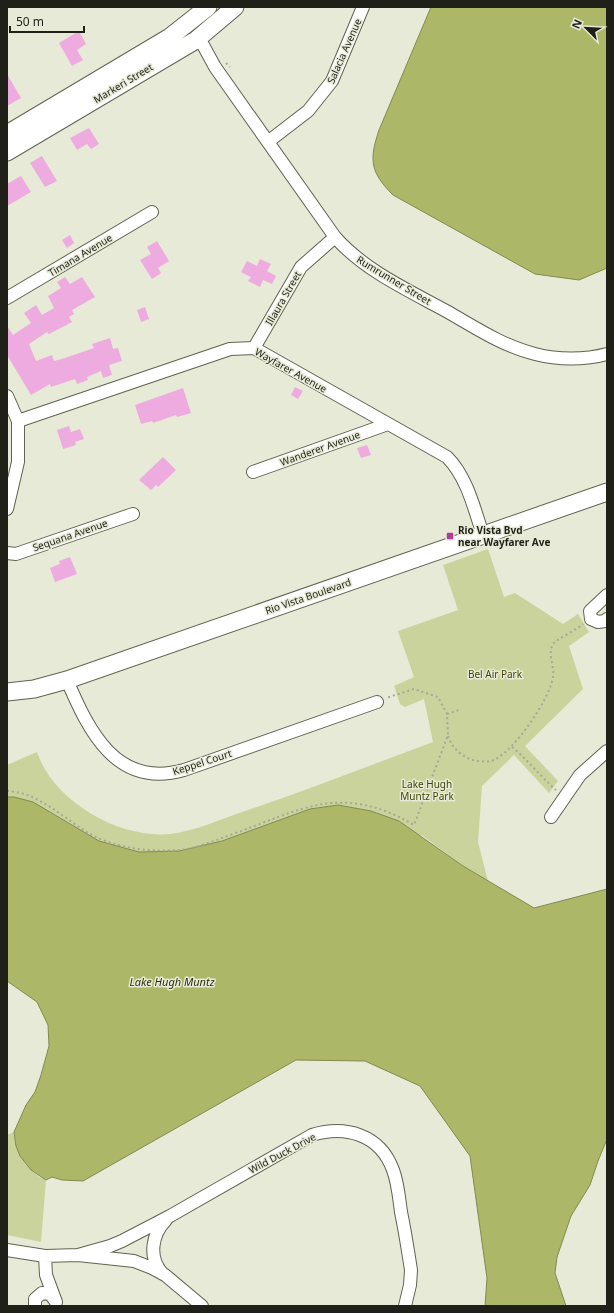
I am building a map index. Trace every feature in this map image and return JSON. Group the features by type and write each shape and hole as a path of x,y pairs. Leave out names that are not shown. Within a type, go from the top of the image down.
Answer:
{"street":[{"name":"Markeri Street","path":"7,134 170,37 208,7"},
{"name":"Markeri Street","path":"7,152 196,40 235,7"},
{"name":"Salacia Avenue","path":"269,141 308,111 332,81 364,7"},
{"name":"Rumrunner Street","path":"186,25 196,40 203,45 220,64 269,141 335,236 350,254 380,274 510,347 536,355 568,359 607,354"},
{"name":"Timana Avenue","path":"7,298 152,212"},
{"name":"Illaura Street","path":"254,348 301,267 335,236"},
{"name":"Wayfarer Avenue","path":"18,421 230,349 254,348 435,449 455,465 464,481 483,535"},
{"path":"7,396 18,421 18,462 7,508"},
{"name":"Wanderer Avenue","path":"253,472 388,424"},
{"name":"Rio Vista Boulevard","path":"7,692 34,689 67,680 607,492"},
{"name":"Sequana Avenue","path":"7,553 16,554 133,514"},
{"path":"607,595 590,611 591,619 598,622 605,621 607,618"},
{"name":"Keppel Court","path":"67,680 87,721 107,752 126,765 149,773 160,774 184,770 377,702"},
{"path":"551,817 580,775 607,751"},
{"name":"Wild Duck Drive","path":"78,1255 110,1246 170,1216 312,1135 334,1130 356,1133 375,1144 384,1152 394,1171 411,1270 410,1285 405,1306"},
{"name":"Wild Duck Drive","path":"170,1216 160,1227 154,1243 155,1261 165,1275 202,1306"},
{"name":"Wild Duck Drive","path":"7,1250 45,1256 78,1255 134,1261 165,1275"},
{"path":"45,1256 46,1275 56,1304"},
{"path":"35,1302 46,1275"},
{"path":"35,1302 42,1293 46,1293 53,1296 56,1304"}],"path":[{"path":"220,64 230,67"},
{"path":"377,702 414,689 438,697 447,714 448,735 451,745 466,757 480,762 491,761 512,747 549,690 553,677 551,650 554,643 574,632 591,619"},
{"path":"447,714 459,710"},
{"path":"414,830 414,825 448,735"},
{"path":"512,747 524,757 531,767 565,797"},
{"path":"7,791 29,795 102,839 143,850 181,850 252,828 287,813 331,802 344,802 379,810 401,818 414,825"}],"green space":[{"path":"488,549 504,597 515,593 563,624 578,614 589,632 569,646 583,689 525,746 558,781 549,793 514,755 482,786 478,842 488,881 463,866 423,836 338,805 310,809 222,841 179,851 139,852 99,841 52,813 14,797 7,797 7,765 37,752 45,770 57,786 73,801 90,813 110,823 130,830 150,834 170,834 209,824 433,742 424,699 405,707 400,704 394,686 414,677 398,631 458,610 443,565"},
{"path":"14,1132 17,1147 28,1167 46,1180 41,1242 7,1235 7,1135"}],"water":[{"path":"431,7 607,7 607,268 579,280 535,274 393,195 385,187 376,172 374,165 373,158 376,140"},
{"name":"Lake Hugh Muntz","path":"7,797 14,797 33,802 99,841 139,852 179,851 222,841 310,809 338,805 371,811 399,821 463,866 534,908 607,889 607,1139 590,1185 571,1216 557,1257 555,1273 566,1306 485,1306 487,1278 470,1156 420,1086 365,1061 296,1060 83,1181 62,1180 52,1177 46,1180 31,1170 20,1156 16,1146 14,1132 26,1105 35,1092 41,1075 49,1046 48,1025 37,1002 7,981"}],"building":[{"path":"79,31 86,44 77,50 83,60 72,66 59,43"},
{"path":"7,74 21,98 7,106"},
{"path":"89,128 99,144 91,149 87,144 77,150 70,138"},
{"path":"42,156 57,181 45,187 30,163"},
{"path":"21,176 31,192 7,206 7,184"},
{"path":"70,235 74,243 67,248 62,240"},
{"path":"157,241 169,261 158,268 161,273 152,279 140,260 151,254 147,247"},
{"path":"260,259 271,264 267,271 276,276 272,284 263,280 260,287 248,281 251,277 241,272 247,261 257,266"},
{"path":"65,277 70,284 82,277 95,297 72,310 74,314 69,317 72,322 49,334 47,332 29,344 36,361 52,355 54,361 65,358 94,348 92,344 110,338 113,349 118,348 122,361 109,365 112,375 103,378 101,371 87,377 88,380 77,384 75,379 51,387 50,384 31,395 7,355 7,326 13,335 31,323 24,313 36,305 42,315 54,308 48,296 61,288 57,282"},
{"path":"145,307 149,319 141,322 137,310"},
{"path":"295,387 303,391 298,399 291,395"},
{"path":"183,388 191,413 177,417 176,415 153,423 152,421 141,424 135,405"},
{"path":"69,426 71,432 80,429 84,439 75,442 76,445 63,449 57,430"},
{"path":"367,445 371,455 361,458 357,448"},
{"path":"163,457 176,470 158,487 156,485 151,490 139,480"},
{"path":"70,557 77,574 55,582 50,568 60,564 59,561"}],"place":[{"name":"Rio Vista Bvd near Wayfarer Ave","path":"450,536"}],"park label":[{"name":"Bel Air Park","path":"495,674"},
{"name":"Lake Hugh Muntz Park","path":"427,790"}]}
